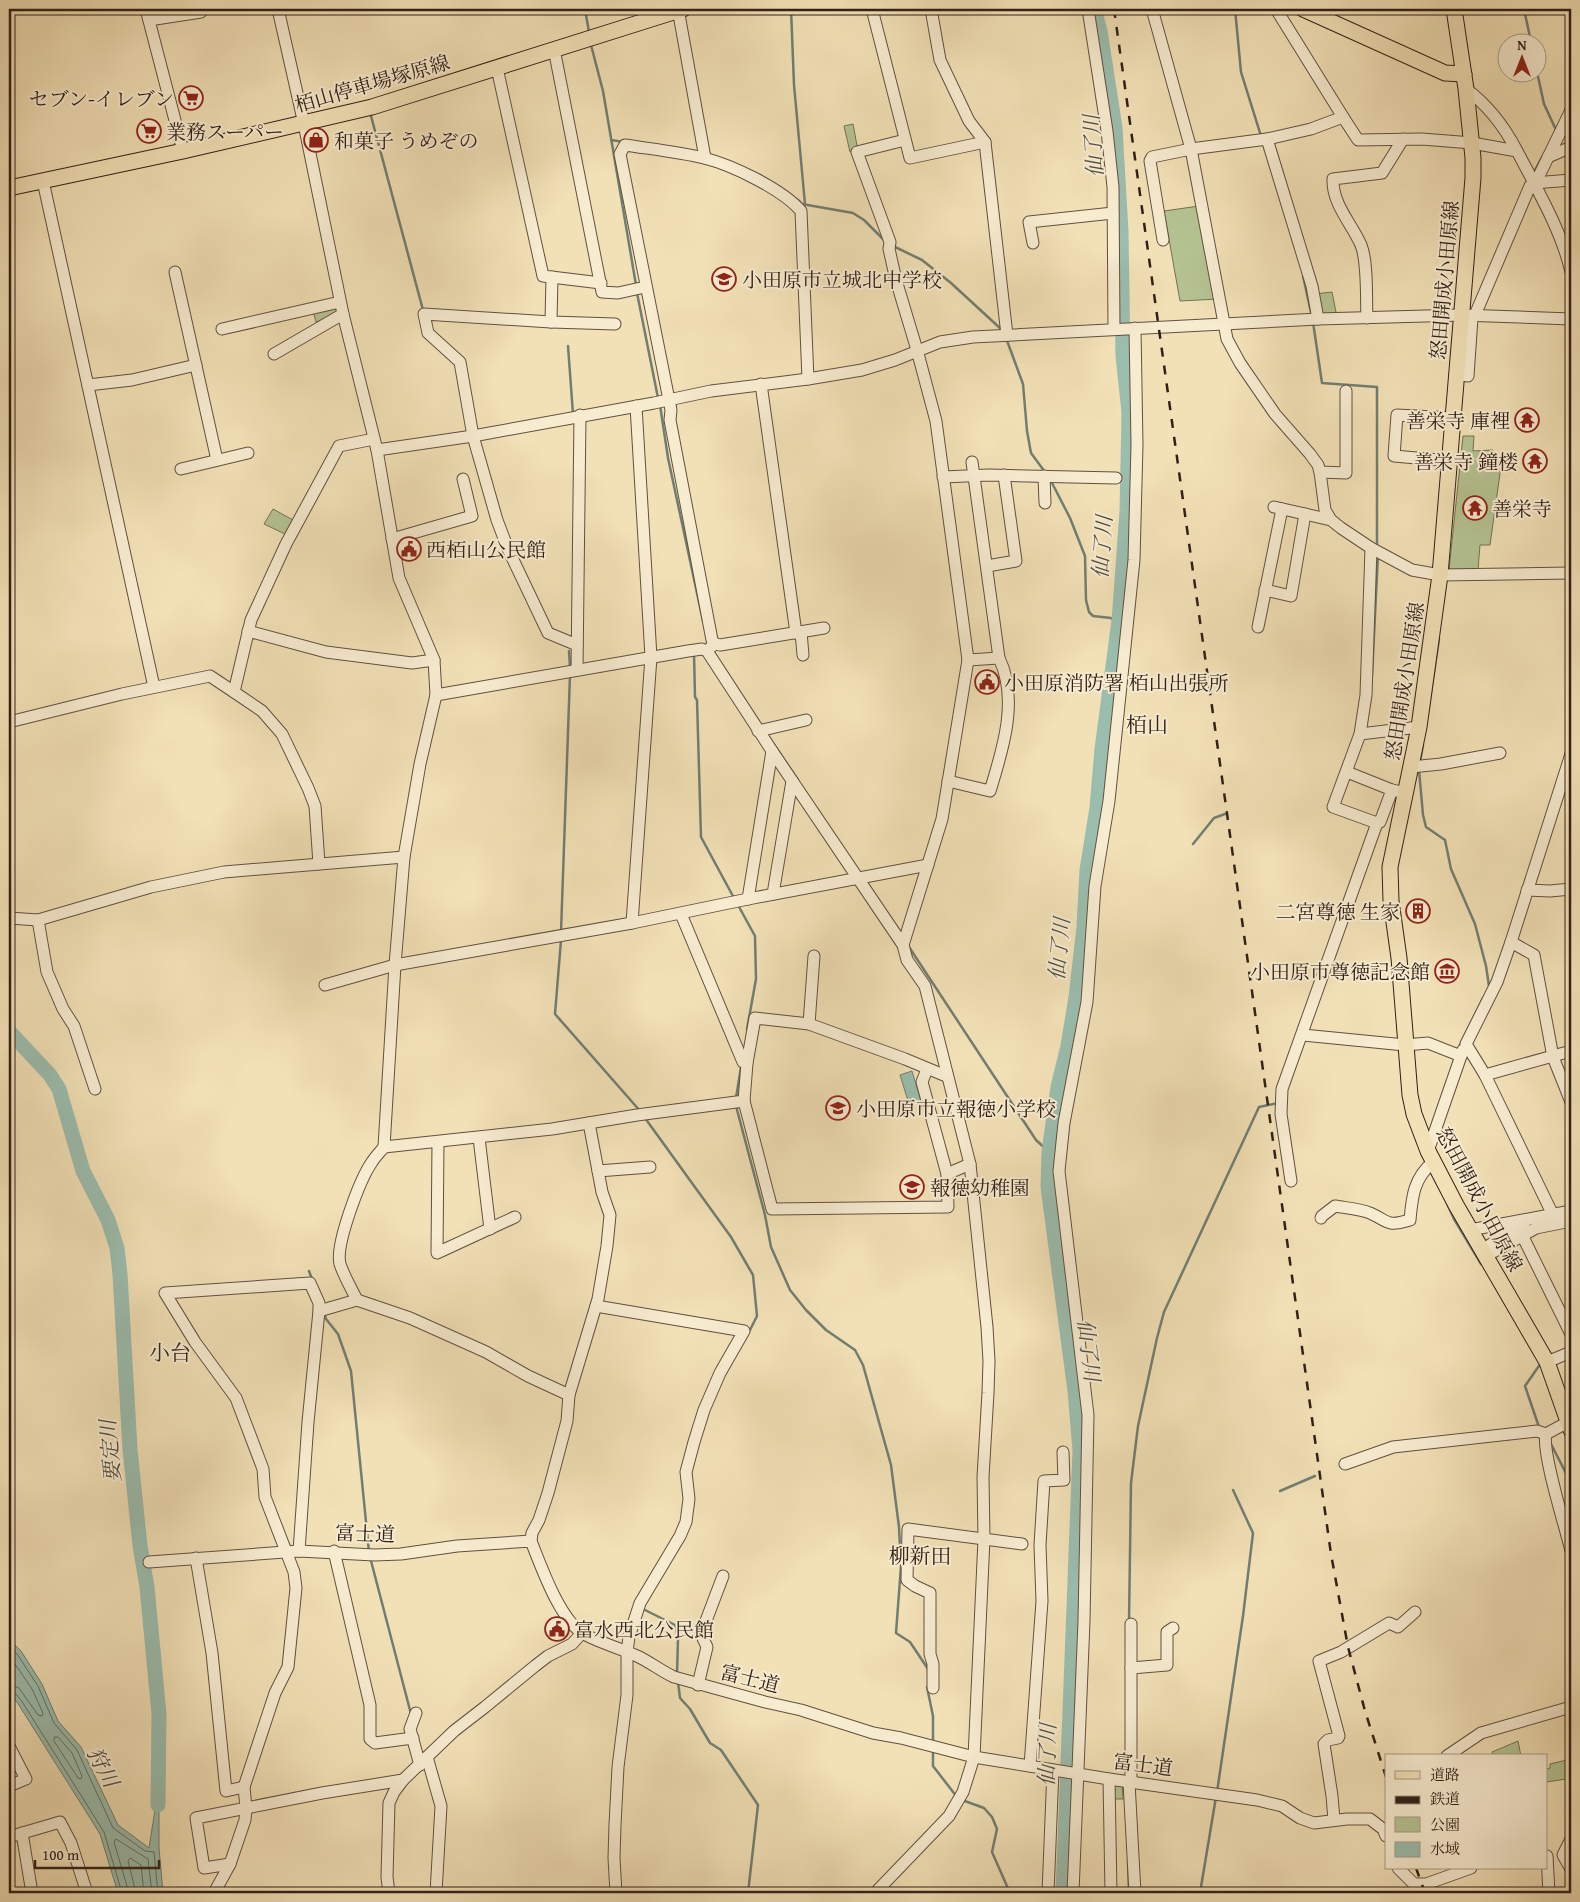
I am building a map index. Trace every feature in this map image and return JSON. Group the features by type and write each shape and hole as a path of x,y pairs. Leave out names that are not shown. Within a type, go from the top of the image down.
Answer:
{"main road":[{"name":"栢山停車場塚原線","path":"9,188 372,108 679,9"},
{"path":"1303,9 1465,82"},
{"name":"怒田開成小田原線","path":"1454,9 1472,144 1473,178 1469,315 1456,374 1440,575 1419,727 1411,767 1399,792 1390,878 1412,1105 1428,1151 1470,1230 1547,1362 1570,1426"}],"street":[{"path":"278,9 304,124 340,302 375,444 399,578 434,660 436,695 420,764 404,857 395,965 384,1147 372,1162 359,1187 349,1214 339,1254 340,1264 356,1300"},
{"path":"679,9 705,154"},
{"path":"872,9 910,158 985,142"},
{"path":"931,9 940,60 969,120 985,142 1006,335"},
{"path":"1088,9 1107,131 1113,187 1114,329"},
{"path":"1152,9 1191,149 1227,339 1252,381 1275,414 1310,454 1320,472 1325,510 1331,520"},
{"path":"1276,9 1358,140 1422,139 1517,151"},
{"path":"183,151 148,14 201,12"},
{"path":"554,49 602,292 618,293 646,287"},
{"path":"497,68 543,276 601,283"},
{"path":"1465,82 1502,124 1533,180 1535,188 1567,254 1571,272"},
{"path":"1469,315 1530,186 1533,180 1537,180 1571,110"},
{"path":"1163,240 1150,159 1156,155 1191,149 1267,140 1312,129 1343,117"},
{"path":"1367,318 1364,256 1361,246 1336,200 1332,188 1332,179 1382,173 1403,139"},
{"path":"876,1893 949,1816 960,1797 974,1757 984,1539 983,1477 989,1361 970,1164 946,1076 925,986 907,960 905,940 942,819 968,660 936,421 896,280 890,245 857,152 905,140"},
{"path":"1267,140 1312,286 1318,319"},
{"path":"705,648 712,640 670,420 671,410 620,154 625,145 705,154 776,190 801,211 808,379"},
{"path":"1548,157 1571,147"},
{"path":"1533,180 1571,180"},
{"path":"43,181 154,687"},
{"path":"1033,243 1029,222 1113,213"},
{"path":"175,272 217,460"},
{"path":"551,322 552,277"},
{"path":"222,329 340,302"},
{"path":"274,354 343,314"},
{"path":"577,646 548,632 537,612 497,520 473,436 460,362 428,333 424,314 615,324"},
{"path":"234,692 251,620 286,544 339,446 473,436 711,391 862,370 895,360 917,350 953,340 1006,335 1318,319 1469,315 1571,319"},
{"path":"1073,1893 1084,1621 1088,1415 1059,1171 1064,1124 1088,1002 1096,886 1109,801 1133,570 1137,445 1133,328"},
{"path":"88,385 132,380 196,365"},
{"path":"762,384 803,655"},
{"path":"1320,472 1346,473 1346,391"},
{"path":"632,923 651,657 636,406"},
{"path":"577,670 580,415"},
{"path":"1450,461 1394,456 1397,415 1453,418"},
{"path":"182,469 248,453"},
{"path":"948,781 990,790 1004,743 1008,713 1008,696 999,658 972,462"},
{"path":"944,477 1004,475 1116,478"},
{"path":"986,566 1016,561 1004,475"},
{"path":"1045,503 1047,476"},
{"path":"392,539 472,516 463,479"},
{"path":"1258,627 1278,508 1331,520 1371,548 1412,570 1440,575 1571,573"},
{"path":"1265,590 1291,596 1305,514"},
{"path":"1371,548 1366,695 1360,734 1348,772 1333,807 1377,823"},
{"path":"436,695 824,628"},
{"path":"248,631 326,652 412,663 434,660"},
{"path":"705,648 763,730 772,751 858,878 905,940"},
{"path":"968,660 999,658"},
{"path":"9,722 154,687 210,676 262,711 282,734 315,806 318,864"},
{"path":"763,730 806,720"},
{"path":"1360,734 1419,727"},
{"path":"748,899 772,751"},
{"path":"1411,767 1500,754"},
{"path":"1321,1218 1335,1206 1369,1212 1387,1223 1400,1223 1410,1220 1412,1197 1461,1056 1497,982 1512,942 1571,754"},
{"path":"1291,1182 1281,1114 1282,1089 1303,1036 1377,823 1380,822 1399,792 1348,772"},
{"path":"773,894 792,781"},
{"path":"9,918 38,920 151,887 224,872 404,857"},
{"path":"325,985 395,965 681,914 773,894 928,865"},
{"path":"1528,890 1550,891 1571,889"},
{"path":"681,914 743,1062 747,1063"},
{"path":"38,920 47,972 63,1009 74,1026 95,1089"},
{"path":"1512,942 1534,955 1552,1057 1571,1102"},
{"path":"809,1024 814,956"},
{"path":"927,1069 922,1082 947,1174 948,1207 772,1208 744,1101 747,1063 755,1018 809,1024 946,1076"},
{"path":"1303,1036 1405,1045 1428,1043 1461,1056"},
{"path":"1466,1044 1485,1075 1553,1215"},
{"path":"1485,1075 1571,1051"},
{"path":"384,1147 552,1130 642,1114 744,1101"},
{"path":"532,1541 532,1533 539,1520 548,1493 567,1421 569,1395 596,1306 607,1246 610,1215 602,1192 589,1123"},
{"path":"479,1138 490,1229"},
{"path":"438,1142 437,1253 515,1217"},
{"path":"947,1174 970,1164"},
{"path":"598,1171 650,1167"},
{"path":"1470,1230 1571,1211"},
{"path":"1484,1253 1530,1218"},
{"path":"1484,1253 1536,1228 1571,1221"},
{"path":"1522,1235 1571,1334"},
{"path":"217,1891 230,1864 245,1820 244,1787 275,1693 288,1667 296,1588 294,1572 265,1497 263,1469 236,1398 195,1342 165,1292 310,1283 319,1311 308,1422 299,1550"},
{"path":"319,1311 356,1300 410,1318 486,1352 528,1376 569,1395"},
{"path":"596,1306 744,1331 720,1373 704,1410 694,1442 686,1472 689,1498 686,1522 680,1536 640,1603 634,1618 627,1652 627,1695 618,1767 614,1858 616,1893"},
{"path":"1547,1362 1571,1352"},
{"path":"1345,1464 1393,1447 1538,1431 1546,1434 1570,1426"},
{"path":"1546,1434 1547,1456 1571,1551"},
{"path":"1030,1766 1042,1601 1040,1545 1044,1481 1064,1480 1063,1452"},
{"path":"933,1688 934,1664 930,1654 930,1593 914,1586 907,1580 908,1529 1022,1544"},
{"name":"富士道","path":"149,1562 299,1550 401,1554 457,1546 532,1541 550,1589 571,1622 582,1633 640,1658 660,1671 698,1685 802,1710 873,1733 974,1757 1108,1779 1257,1800 1282,1806 1306,1821 1314,1823 1334,1820 1370,1819 1384,1829 1385,1832"},
{"path":"334,1551 370,1705 370,1739 375,1743 413,1738"},
{"path":"196,1558 211,1645 226,1791 244,1787"},
{"path":"698,1685 707,1647 701,1634 723,1576"},
{"path":"1334,1820 1324,1744 1328,1740 1338,1738 1339,1736 1319,1661 1341,1652 1389,1623 1398,1626 1415,1612"},
{"path":"1131,1624 1128,1782 1135,1893"},
{"path":"1131,1668 1167,1665 1167,1632 1173,1628"},
{"path":"389,1893 387,1877 389,1803 394,1792 403,1780 454,1731 486,1707 534,1666 548,1656 572,1644 582,1633"},
{"path":"1450,1754 1480,1733 1571,1707"},
{"path":"416,1713 410,1729 441,1806 436,1893"},
{"path":"9,1746 26,1779 9,1786"},
{"path":"1048,1893 1053,1770"},
{"path":"1108,1779 1111,1893"},
{"path":"230,1864 204,1868 196,1818 403,1780"},
{"path":"9,1838 60,1822 71,1843 87,1893"},
{"path":"22,1833 32,1893"},
{"path":"1571,1839 1567,1855 1571,1869"},
{"path":"1548,1856 1567,1855"},
{"path":"1400,1870 1415,1889 1465,1870"},
{"path":"1548,1870 1549,1893"}],"green space":[{"path":"853,124 858,151 850,152 844,126"},
{"path":"1199,206 1218,299 1180,301 1164,211"},
{"path":"1332,292 1337,317 1319,318 1315,294"},
{"path":"337,306 339,313 316,322 313,311"},
{"path":"1463,436 1474,436 1473,451 1493,450 1493,458 1502,459 1490,545 1480,545 1478,570 1449,570"},
{"path":"273,509 293,520 285,534 264,524"},
{"path":"1518,1741 1521,1754 1493,1754 1492,1752"},
{"path":"1571,1759 1571,1774 1567,1774 1567,1779 1548,1782 1550,1764"},
{"path":"1110,1781 1122,1782 1123,1799 1110,1799"}],"water":[{"path":"912,1071 921,1101 909,1104 900,1075"},
{"path":"9,1639 21,1651 42,1684 58,1721 81,1747 118,1825 149,1848 159,1784 159,1848 163,1893 118,1893 100,1834 17,1702 9,1694"}],"waterway":[{"path":"585,9 589,32"},
{"path":"791,9 794,85 805,204"},
{"name":"仙了川","path":"1063,1893 1080,1450 1075,1391 1048,1187 1049,1152 1058,1087 1068,1046 1076,997 1084,927 1087,870 1097,808 1102,749 1119,621 1127,511 1129,412 1123,356 1121,231 1115,128 1100,31 1094,9"},
{"path":"1235,9 1241,72 1261,136"},
{"path":"1524,9 1529,32"},
{"path":"591,45 603,91 636,285"},
{"path":"1539,82 1544,104 1556,130"},
{"path":"371,116 423,310"},
{"path":"611,140 624,142"},
{"path":"1533,174 1542,157"},
{"path":"798,200 802,204 853,213 864,220 884,240"},
{"path":"893,246 922,260 951,283 1001,329"},
{"path":"1303,276 1312,317"},
{"path":"637,293 658,398"},
{"path":"1313,322 1322,383 1377,387 1377,547"},
{"path":"1006,338 1023,384 1031,453 1045,472"},
{"path":"568,346 573,414"},
{"path":"660,405 668,458 703,621"},
{"path":"1051,481 1070,518 1085,556 1086,600 1089,612 1093,616 1111,618 1118,624"},
{"path":"1372,675 1378,555"},
{"path":"1428,713 1439,639"},
{"path":"569,651 570,667"},
{"path":"713,651 762,726"},
{"path":"694,653 701,837 734,898"},
{"path":"561,932 570,675"},
{"path":"769,737 798,780"},
{"path":"1420,762 1423,745"},
{"path":"1419,770 1423,815 1426,827 1445,840 1451,869 1475,924 1489,986"},
{"path":"1193,844 1214,818 1225,814"},
{"path":"738,905 755,936 756,979 747,1029"},
{"path":"561,940 555,1014 641,1112"},
{"path":"909,947 1036,1140 1049,1152"},
{"path":"1458,1049 1483,998"},
{"name":"要定川","path":"9,1031 50,1075 59,1089 83,1171 108,1220 117,1248 130,1449 140,1546 147,1587 159,1714 158,1805"},
{"path":"736,1098 741,1067"},
{"path":"1129,1622 1131,1483 1138,1426 1164,1312 1259,1107 1278,1103"},
{"path":"736,1106 765,1215 771,1247 790,1290 826,1330 855,1350 863,1365 891,1465 899,1527 901,1566 896,1633 910,1642 928,1671"},
{"path":"645,1118 731,1237 753,1275 757,1316 749,1332"},
{"path":"1446,1201 1454,1219 1481,1264"},
{"path":"309,1271 312,1279"},
{"path":"324,1313 326,1319 338,1334 351,1371 369,1552"},
{"path":"1539,1427 1525,1386 1541,1363"},
{"path":"1551,1444 1571,1483"},
{"path":"1280,1491 1315,1476"},
{"path":"1217,1792 1243,1616 1253,1533 1233,1490"},
{"path":"370,1557 411,1714"},
{"path":"643,1609 675,1625 678,1638 677,1674"},
{"path":"678,1682 680,1698 690,1709 710,1743 721,1750 758,1805 748,1893"},
{"path":"927,1687 933,1716 933,1743"},
{"path":"933,1751 933,1766 957,1797"},
{"path":"1200,1893 1216,1797"},
{"path":"962,1800 984,1808 992,1817 997,1829 992,1852 1010,1893"},
{"path":"1128,1862 1129,1893"}],"railway":[{"path":"1114,9 1331,1554 1348,1647 1365,1711 1385,1774"},
{"path":"1417,1870 1425,1893"}],"place":[{"name":"セブン-イレブン","path":"191,98"},
{"name":"業務スーパー","path":"149,131"},
{"name":"和菓子 うめぞの","path":"316,140"},
{"name":"小田原市立城北中学校","path":"724,279"},
{"name":"善栄寺 庫裡","path":"1527,420"},
{"name":"善栄寺 鐘楼","path":"1535,461"},
{"name":"善栄寺","path":"1475,508"},
{"name":"西栢山公民館","path":"409,549"},
{"name":"小田原消防署 栢山出張所","path":"987,682"},
{"name":"二宮尊徳 生家","path":"1418,911"},
{"name":"小田原市尊徳記念館","path":"1447,971"},
{"name":"小田原市立報徳小学校","path":"838,1108"},
{"name":"報徳幼稚園","path":"912,1187"},
{"name":"富水西北公民館","path":"557,1629"}],"district":[{"name":"栢山","path":"1147,724"},
{"name":"小台","path":"170,1352"},
{"name":"柳新田","path":"920,1555"}],"water label":[{"name":"狩川","path":"103,1767"}]}
